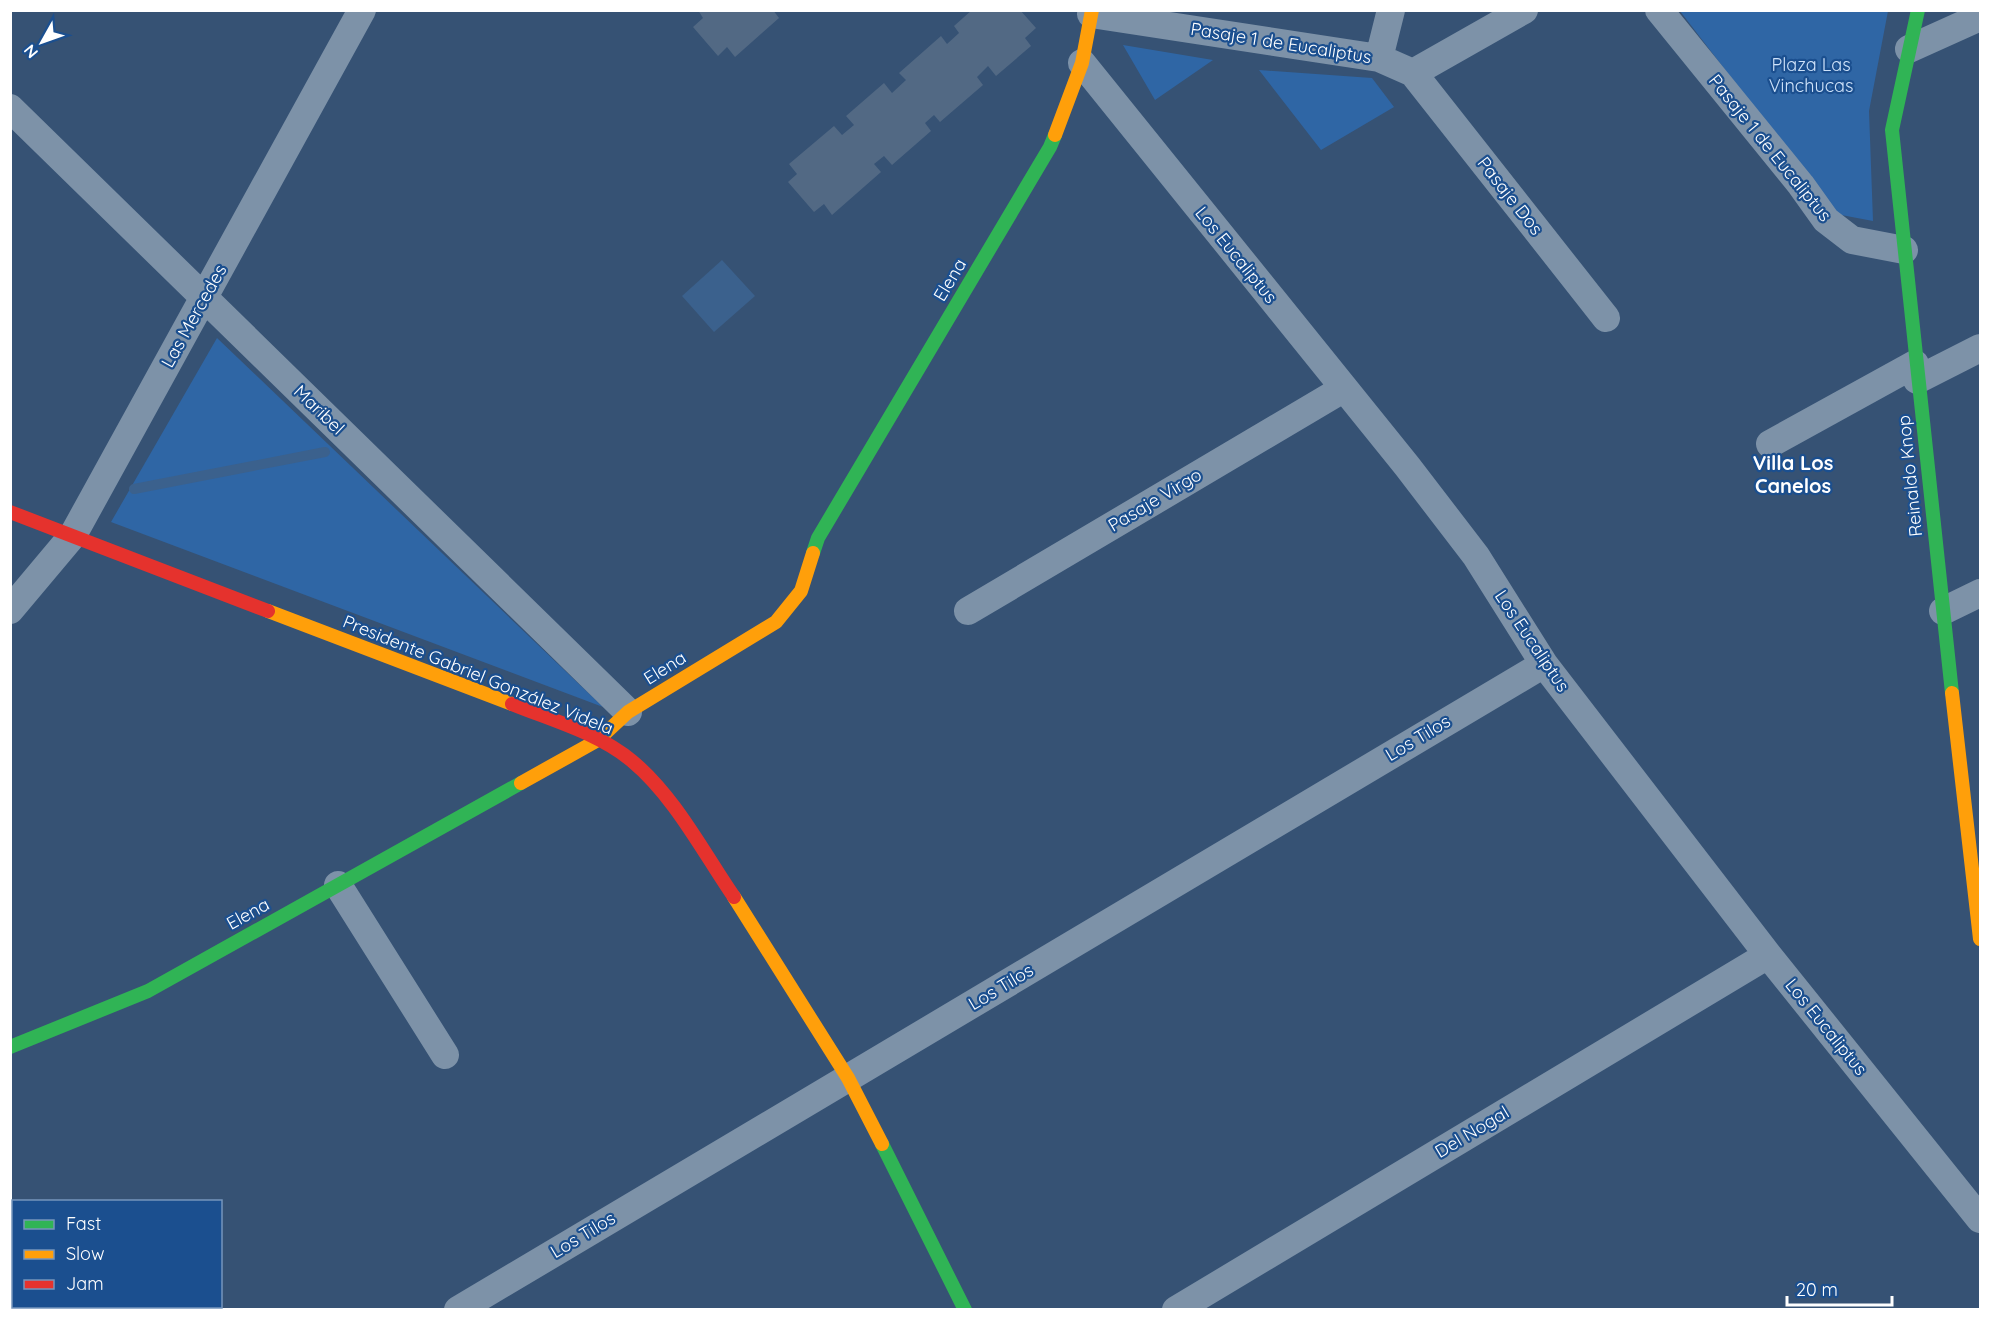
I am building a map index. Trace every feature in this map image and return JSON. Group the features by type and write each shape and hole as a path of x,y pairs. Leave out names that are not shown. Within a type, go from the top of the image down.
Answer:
{"street":[{"name":"Las Mercedes","path":"10,610 73,535 362,10"},
{"path":"1379,58 1391,10"},
{"path":"1413,73 1524,10"},
{"name":"Pasaje 1 de Eucaliptus","path":"1659,10 1801,185 1826,220 1852,240 1904,250"},
{"name":"Reinaldo Knop","path":"1918,10 1892,130 1916,372 1980,939"},
{"name":"Pasaje 1 de Eucaliptus","path":"1092,12 1379,58 1413,73"},
{"name":"Elena","path":"10,1047 148,991 598,740 628,712 776,622 801,591 818,538 1050,147 1082,63 1092,12"},
{"path":"1909,50 1980,17"},
{"name":"Los Eucaliptus","path":"1082,63 1476,556 1544,664 1768,955 1980,1219"},
{"name":"Pasaje Dos","path":"1413,73 1606,318"},
{"name":"Maribel","path":"10,108 628,712"},
{"path":"1770,444 1916,372 1980,348"},
{"name":"Pasaje Virgo","path":"968,611 1343,389"},
{"name":"Presidente Gabriel González Videla","path":"10,512 598,740 632,761 672,805 769,950 848,1078 965,1310"},
{"path":"1943,611 1980,593"},
{"name":"Los Tilos","path":"458,1310 1544,664"},
{"path":"338,885 445,1055"},
{"name":"Del Nogal","path":"1176,1310 1768,955"}],"green space":[{"name":"Plaza Las Vinchucas","path":"1680,11 1888,11 1869,111 1873,221 1836,214"},
{"path":"1123,45 1213,60 1155,100"},
{"path":"1259,70 1372,78 1394,107 1321,150"},
{"path":"217,338 603,707 111,522"}],"shaded area":[{"path":"722,260 755,296 714,332 682,296"}],"building":[{"path":"698,10 773,10 779,18 735,57 727,47 718,56 693,27 703,18"},
{"path":"972,10 1020,10 1036,28 1025,38 1031,46 996,76 988,66 977,77 983,85 940,122 934,115 925,123 931,131 892,165 884,156 874,164 881,172 832,215 824,204 814,212 788,182 797,174 789,164 834,126 842,135 854,125 846,116 884,83 892,93 906,80 899,73 941,36 947,44 959,33 954,26"}],"waterway":[{"path":"134,489 325,452"}],"traffic: fast":[{"path":"1918,10 1892,130 1952,693"},
{"path":"813,553 818,538 1055,135"},
{"path":"10,1047 148,991 521,783"},
{"path":"882,1144 965,1310"}],"traffic: slow":[{"path":"1055,135 1082,63 1092,10"},
{"path":"521,783 598,740 628,712 776,622 801,591 813,553"},
{"path":"268,611 512,704"},
{"path":"1952,693 1980,939"},
{"path":"734,897 848,1078 882,1144"}],"traffic: jam":[{"path":"10,512 268,611"},
{"path":"512,704 590,735 632,761 662,791 675,808 734,897"}],"district":[{"name":"Villa Los Canelos","path":"1793,474"}]}
